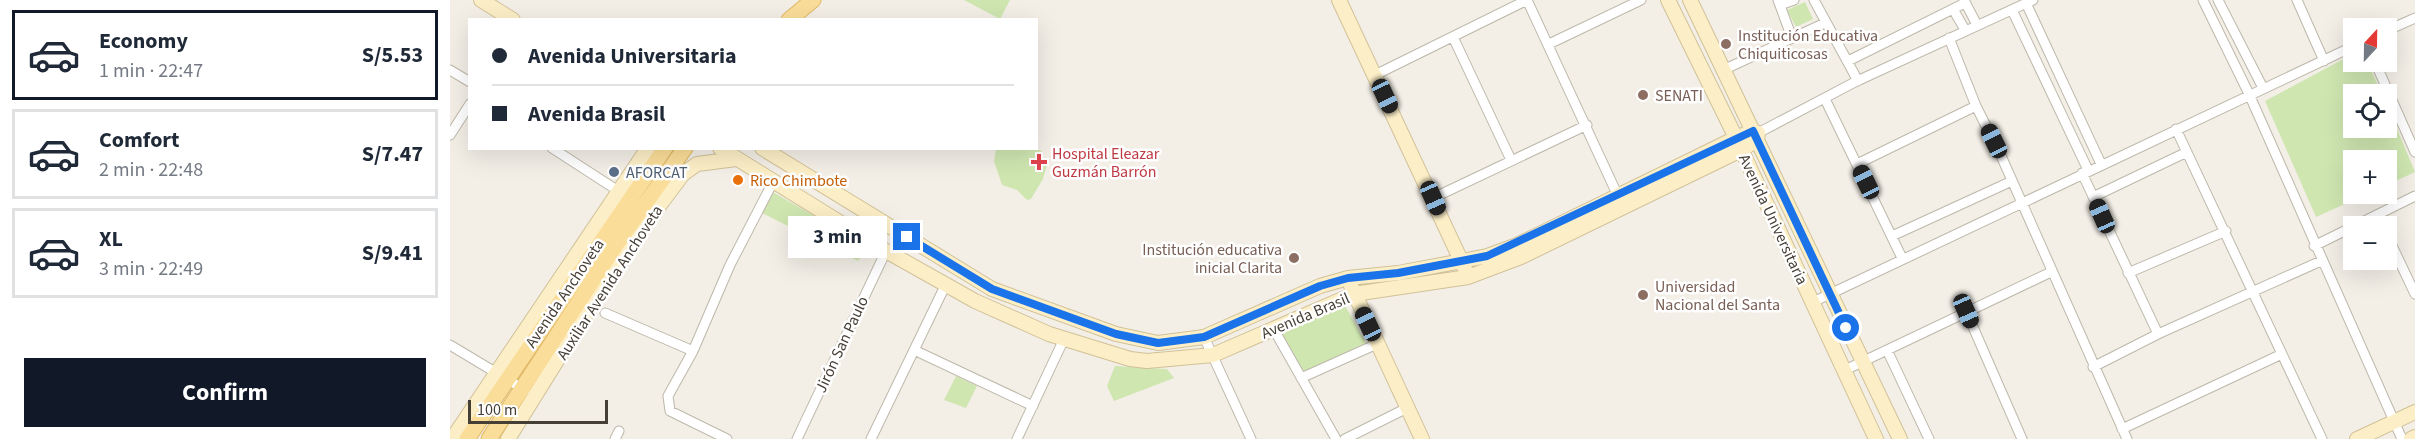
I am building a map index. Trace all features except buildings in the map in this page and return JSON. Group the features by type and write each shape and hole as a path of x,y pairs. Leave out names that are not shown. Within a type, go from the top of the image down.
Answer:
{"main road":[{"path":"481,0 510,18"},
{"path":"791,18 813,0"},
{"path":"1339,0 1468,277"},
{"name":"Avenida Universitaria","path":"1668,0 1876,439"},
{"name":"Avenida Universitaria","path":"1690,0 1900,439"},
{"name":"Avenida Brasil","path":"723,150 886,251 993,310 1111,355 1147,361 1213,355 1354,294 1468,277 1521,257 1756,135"},
{"name":"Avenida Brasil","path":"765,150 992,289 1116,334 1158,343 1204,337 1320,286 1348,278 1398,273 1487,256 1738,144"},
{"path":"624,195 647,150"},
{"name":"Avenida Anchoveta","path":"467,439 501,375 624,195 663,150"},
{"name":"Avenida Anchoveta","path":"489,439 616,245 684,150"},
{"name":"Auxiliar Avenida Anchoveta","path":"508,439 626,250 683,174 697,164 736,159"},
{"path":"1348,278 1422,439"},
{"path":"1111,355 1116,334"},
{"path":"452,439 501,375"},
{"path":"2357,439 2415,412"},
{"path":"2411,439 2415,437"}],"street":[{"path":"1375,75 1527,0 1618,196"},
{"path":"1549,44 1641,0"},
{"path":"1792,38 1779,3 1794,0"},
{"path":"1814,0 1858,81"},
{"path":"2203,0 2249,94 2314,246 2402,439"},
{"path":"2218,0 2263,88"},
{"path":"2297,0 2324,61"},
{"path":"1848,61 1965,1 1977,25"},
{"path":"1756,135 1858,81 2029,2 2101,165"},
{"path":"1953,9 1965,30"},
{"path":"2012,10 2085,171 2093,196 2158,334"},
{"path":"2397,26 2415,18"},
{"path":"1723,70 1825,23"},
{"path":"1453,37 1511,160"},
{"path":"1949,38 1976,106 2012,181 2127,439"},
{"path":"1813,302 2085,171 2343,52"},
{"path":"450,70 468,81"},
{"path":"2379,72 2415,152"},
{"path":"1826,99 1902,258"},
{"path":"1857,164 1976,106"},
{"path":"450,135 468,107"},
{"path":"1433,198 1587,125"},
{"path":"2176,129 2322,439"},
{"path":"555,150 624,195"},
{"path":"2093,196 2187,152"},
{"path":"1892,236 2012,181"},
{"path":"727,439 679,417 670,411 667,404 672,388 693,351 730,265 773,182"},
{"path":"2314,246 2415,196"},
{"path":"2128,273 2226,231"},
{"name":"Jirón San Paulo","path":"797,439 886,251"},
{"path":"2397,251 2411,275 2415,294"},
{"path":"2093,367 2158,334 2322,261"},
{"path":"1845,370 2051,272"},
{"path":"871,439 946,284"},
{"path":"1966,311 2022,439"},
{"path":"605,313 693,351"},
{"path":"1273,328 1335,439"},
{"path":"1204,337 1251,439"},
{"path":"1017,439 1065,339"},
{"path":"1300,378 1377,344"},
{"path":"450,345 536,397"},
{"path":"914,350 1033,406"},
{"path":"1887,350 1929,439"},
{"path":"2122,429 2282,354"},
{"path":"1345,439 1407,408"}],"green space":[{"path":"964,0 1010,0 1001,18"},
{"path":"1805,2 1813,19 1796,27 1787,10"},
{"path":"2343,59 2343,72 2372,72 2377,84 2343,84 2343,138 2397,138 2397,129 2415,172 2397,180 2397,150 2343,150 2343,204 2345,204 2316,217 2265,101"},
{"path":"996,150 1038,150 1042,151 1037,160 1047,165 1043,179 1031,199 1027,200 1017,190 1002,185 994,161"},
{"path":"771,191 868,247 858,261 760,212"},
{"path":"1343,302 1366,343 1300,374 1278,330"},
{"path":"1115,366 1167,369 1174,378 1114,401 1107,386"},
{"path":"956,376 977,386 966,408 944,400"}],"place":[{"name":"Institución Educativa Chiquiticosas","path":"1726,44"},
{"name":"SENATI","path":"1643,95"},
{"name":"Hospital Eleazar Guzmán Barrón","path":"1039,162"},
{"name":"AFORCAT","path":"614,172"},
{"name":"Rico Chimbote","path":"738,180"},
{"name":"Institución educativa inicial Clarita","path":"1294,258"},
{"name":"Universidad Nacional del Santa","path":"1643,295"}],"route":[{"path":"907,237 992,289 1116,334 1158,343 1204,337 1320,286 1348,278 1398,273 1487,256 1753,131 1846,328"}]}
